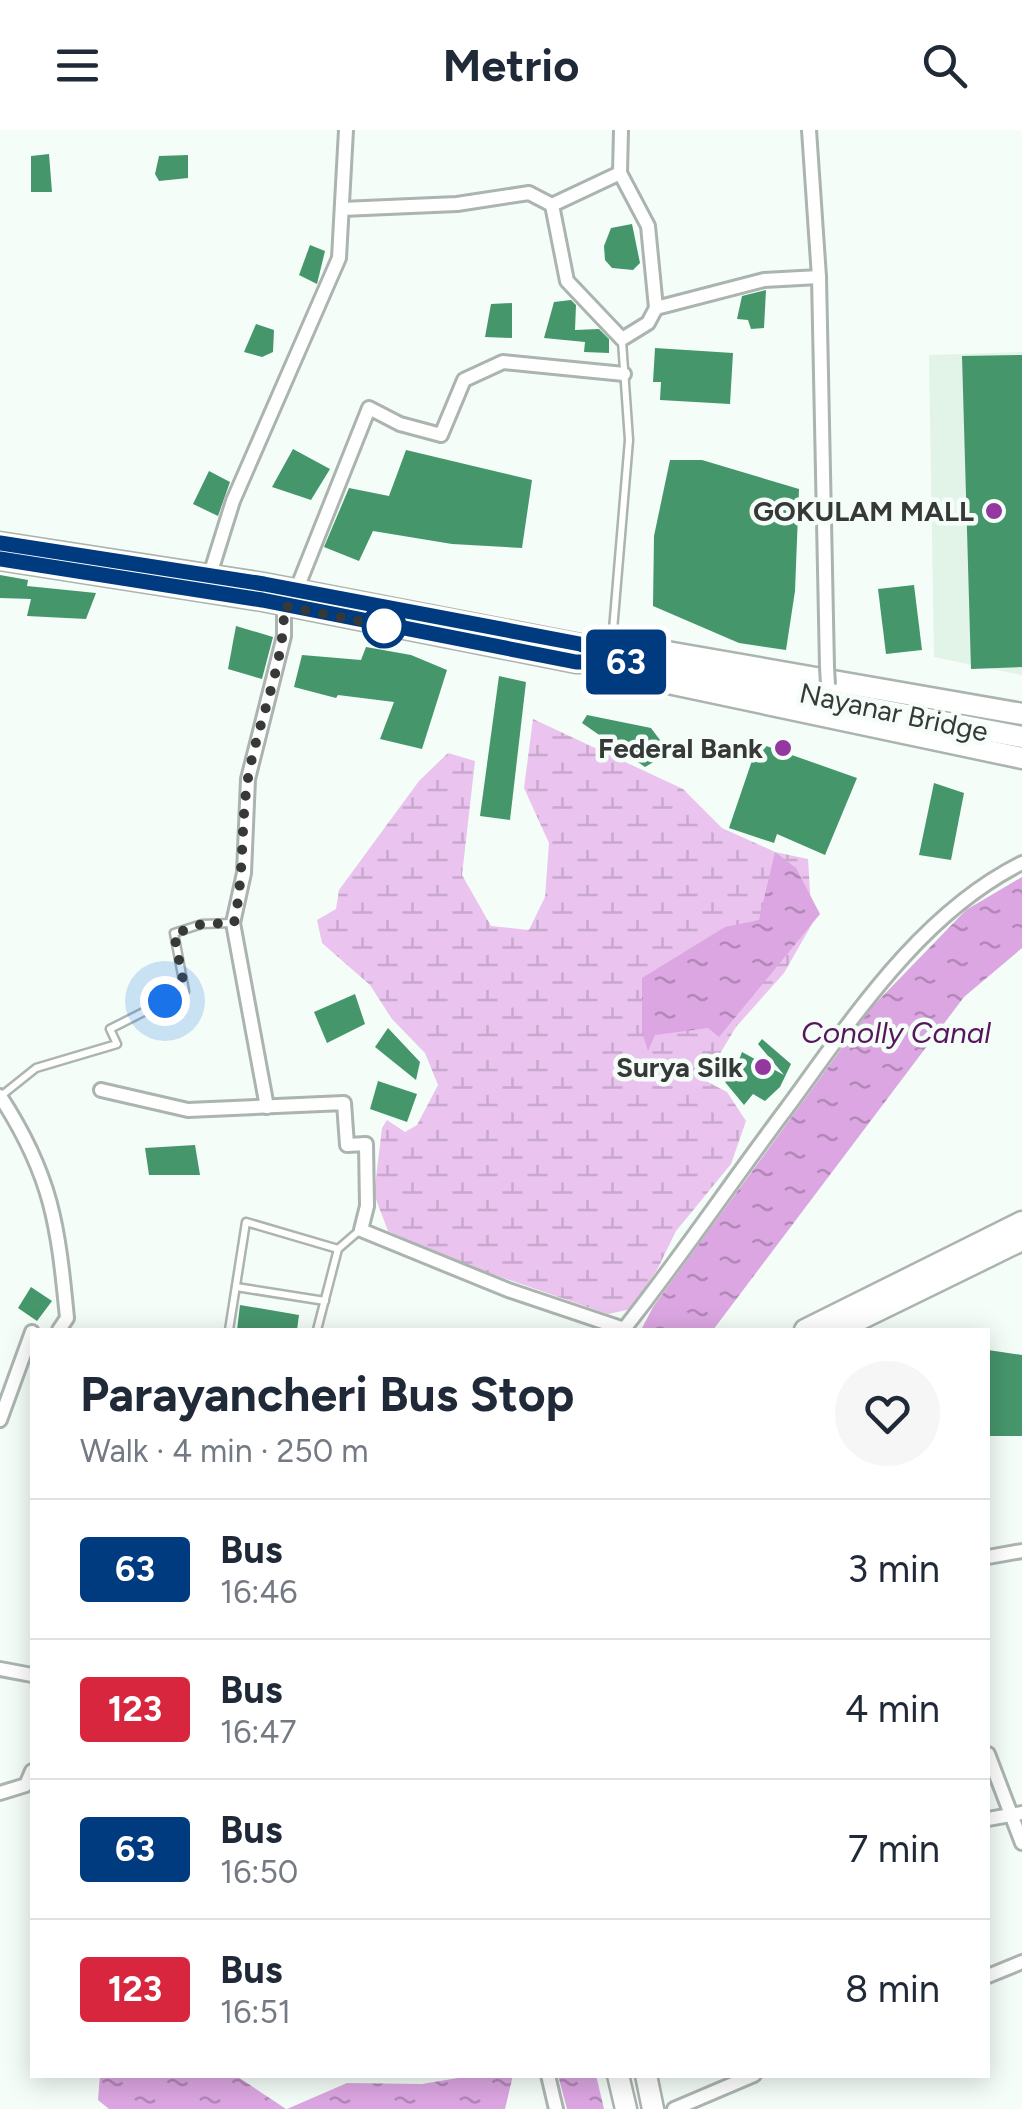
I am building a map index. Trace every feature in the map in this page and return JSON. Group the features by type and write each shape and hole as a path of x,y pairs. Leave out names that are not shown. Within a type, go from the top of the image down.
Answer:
{"main road":[{"path":"0,543 578,653 639,680 828,714 1022,758"},
{"path":"0,559 208,582"},
{"path":"578,653 612,644 1022,714"},
{"name":"Nayanar Bridge","path":"578,653 1022,737"},
{"path":"824,1328 1022,1222"},
{"path":"824,1328 1022,1240"},
{"path":"619,2078 626,2109"},
{"path":"647,2078 652,2109"}],"street":[{"path":"208,582 233,502 339,258 346,130"},
{"path":"552,205 567,281 622,340 648,322 656,308 648,226 620,173 621,130"},
{"path":"810,130 819,277 828,688"},
{"path":"552,205 620,173"},
{"path":"342,210 458,204 529,193 552,205"},
{"path":"656,308 764,280 819,277"},
{"path":"267,1107 234,923 244,873 248,779 290,599 369,408 400,424 441,435 464,380 503,362 624,374"},
{"path":"625,1328 807,1074 873,992 954,904 1022,863"},
{"path":"101,1090 188,1110 344,1104 347,1145 366,1144 367,1206 362,1230 508,1290 618,1328"},
{"path":"0,1096 42,1168 58,1221 67,1318 60,1328"},
{"path":"0,1420 30,1338"},
{"path":"990,1557 1022,1551"},
{"path":"0,1669 30,1675"},
{"path":"990,1758 1015,1814 1022,1843"},
{"path":"0,1793 26,1784 30,1775"},
{"path":"990,1819 1015,1814"},
{"path":"990,1973 1022,1962"},
{"path":"549,2078 556,2109"},
{"path":"674,2109 747,2078"}],"lane":[{"path":"612,644 628,440 622,340"},
{"path":"0,1096 36,1068 117,1044 110,1029 185,991 174,934 202,924 234,923"},
{"path":"229,1328 246,1222 338,1250"},
{"path":"318,1328 338,1250 362,1230"},
{"path":"236,1287 325,1301"}],"shaded area":[{"name":"GOKULAM MALL","path":"1022,352 1022,675 934,657 929,355"}],"green space":[{"path":"533,719 683,789 722,828 775,852 808,859 812,924 784,973 736,1027 704,1080 727,1092 746,1121 731,1164 676,1231 631,1309 608,1314 454,1261 388,1231 374,1194 382,1128 387,1120 405,1132 417,1125 438,1085 425,1053 392,1019 370,985 322,943 317,920 336,909 339,890 419,781 448,753 475,761 462,875 491,926 529,930 545,897 549,843 524,788"}],"water":[{"path":"775,852 796,868 820,914 719,1037 708,1028 655,1035 648,1051 642,1032 642,978 725,927 759,920"},
{"name":"Conolly Canal","path":"1022,877 1022,948 964,997 715,1328 642,1328 653,1307 872,1007 966,910"},
{"path":"100,2078 240,2078 286,2109 109,2109 98,2100"},
{"path":"458,2078 512,2078 505,2109 287,2109 347,2083 422,2084"},
{"path":"559,2078 597,2078 604,2109 567,2109"}],"building":[{"path":"49,154 52,192 31,192 31,156"},
{"path":"188,155 188,178 159,181 155,174 159,156"},
{"path":"632,224 640,263 633,270 612,268 605,260 604,246 611,228"},
{"path":"310,245 325,251 317,284 299,275"},
{"path":"766,290 764,328 751,329 748,320 737,319 742,296"},
{"path":"571,300 576,305 575,330 599,329 609,339 609,353 584,352 585,342 544,338 554,302"},
{"path":"512,303 512,338 485,337 491,304"},
{"path":"256,324 274,330 273,352 262,357 244,352"},
{"path":"655,348 733,353 730,404 660,400 661,382 653,382"},
{"name":"GOKULAM MALL","path":"1022,355 1022,667 971,669 962,356"},
{"path":"293,449 330,469 311,500 272,487"},
{"path":"406,450 532,480 522,548 452,544 373,531 359,561 324,547 349,488 389,496"},
{"path":"670,460 702,460 799,489 795,591 786,650 739,643 653,606 654,536"},
{"path":"209,471 230,482 218,516 193,504"},
{"path":"0,575 28,580 27,586 96,593 86,619 27,616 31,599 0,598"},
{"path":"914,585 922,650 886,654 878,589"},
{"path":"236,626 273,637 262,679 228,669"},
{"path":"366,647 411,655 447,670 422,749 380,739 394,702 338,695 336,698 294,687 302,655 361,660"},
{"path":"499,676 526,682 510,820 480,816"},
{"path":"587,715 651,728 660,740 657,754 662,757 645,767 582,723"},
{"path":"758,743 857,778 825,855 777,834 774,843 729,828"},
{"path":"934,783 964,793 951,860 919,855"},
{"path":"355,994 365,1024 327,1043 314,1012"},
{"path":"388,1028 420,1062 416,1080 375,1047"},
{"name":"Surya Silk","path":"762,1039 791,1064 780,1087 765,1101 753,1094 744,1105 725,1082 735,1071 742,1052 784,1075 758,1044"},
{"path":"378,1081 417,1094 407,1122 370,1109"},
{"path":"195,1145 200,1175 149,1175 145,1148"},
{"path":"31,1287 52,1301 37,1321 18,1308"},
{"path":"240,1305 299,1315 297,1328 237,1328"},
{"path":"990,1350 1022,1355 1022,1436 990,1436"}],"bus line":[{"name":"63","path":"0,543 264,584 580,644 628,662 576,662 312,613 262,600 0,559"}],"place":[{"name":"GOKULAM MALL","path":"994,511"},
{"name":"Federal Bank","path":"783,748"},
{"name":"Surya Silk","path":"763,1067"}],"route":[{"path":"165,1001 185,991 174,934 202,924 234,923 244,873 248,779 284,636 284,606 384,626"}]}
